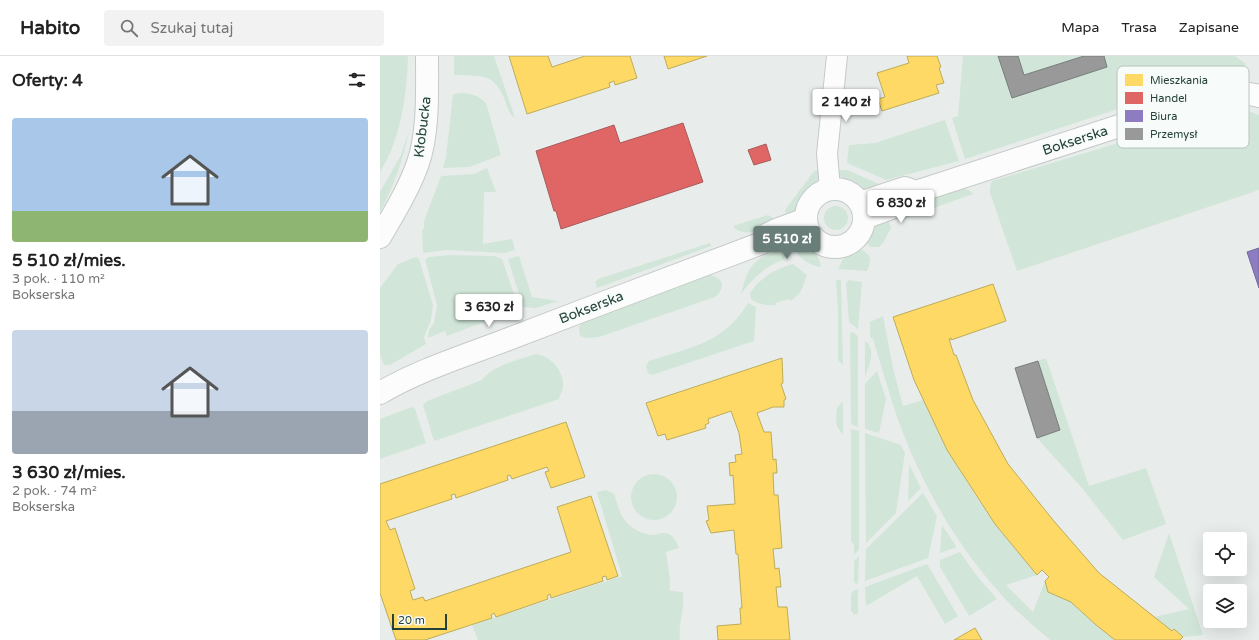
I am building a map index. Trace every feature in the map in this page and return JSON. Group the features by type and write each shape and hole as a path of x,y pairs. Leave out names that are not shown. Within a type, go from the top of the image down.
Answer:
{"street":[{"name":"Kłobucka","path":"380,237 405,192 418,163 427,104 427,56"},
{"path":"830,189 827,154 837,56"},
{"name":"Bokserska","path":"1249,93 1259,96"},
{"name":"Bokserska","path":"862,211 903,204 916,192 1117,127"},
{"path":"830,189 846,191 854,196 862,211 862,228 856,238 841,246 824,244 817,240 809,227 807,211 810,204 814,197 821,192 830,189"},
{"name":"Bokserska","path":"380,393 389,384 762,243 773,246 809,227"}],"green space":[{"path":"380,56 408,56 402,116 393,146 380,172"},
{"path":"454,56 494,56 515,118 510,113 503,95 494,82 488,78 454,75"},
{"path":"963,56 1235,56 1246,64 1244,66 1117,66 1117,109 965,159 952,118 958,116"},
{"path":"463,93 476,96 486,103 501,155 469,167 443,168 446,157 453,94"},
{"path":"1249,111 1259,115 1259,190 1017,271 990,193 992,181 1117,143 1117,148 1249,148"},
{"path":"945,120 959,161 886,180 847,163 849,145 875,143"},
{"path":"409,131 398,173 380,212 380,192 401,155"},
{"path":"487,168 496,192 484,192 483,244 512,239 515,250 505,253 446,250 423,253 422,230 424,228 424,221 441,176 474,174"},
{"path":"820,170 817,186 803,209 787,222 785,210 814,171"},
{"path":"837,170 847,170 879,184 881,191 868,191 855,188 840,176"},
{"path":"959,188 969,190 973,194 900,220 898,212"},
{"path":"836,206 845,209 848,218 845,227 836,230 827,227 824,218 827,209"},
{"path":"768,215 772,217 774,225 758,231 742,232 733,226"},
{"path":"887,215 891,228 883,243 879,247 871,247 866,242 865,238 872,225"},
{"path":"710,243 711,246 597,288 595,282 598,279"},
{"path":"793,246 812,250 818,257 821,267 804,260"},
{"path":"856,248 869,256 870,262 867,271 838,269 843,259"},
{"path":"782,249 785,256 783,260 765,269 741,294 750,269 754,264 764,256"},
{"path":"449,255 494,256 502,259 519,309 447,336 445,331 428,338 429,330 434,323 437,305 425,259 429,257"},
{"path":"519,256 532,297 558,301 536,308 523,307 508,259"},
{"path":"416,257 419,259 433,305 431,320 424,337 426,344 390,365 384,365 380,355 380,288 398,264"},
{"path":"793,264 807,275 797,296 790,301 789,299 775,303 776,305 762,304 751,299 750,293 758,283 774,271"},
{"path":"709,275 718,278 722,283 719,294 715,297 599,337 586,338 580,336 579,327 582,322"},
{"path":"836,280 841,280 843,365 838,360 838,309"},
{"path":"849,280 862,282 858,329 849,322 846,283"},
{"path":"748,303 756,307 754,341 652,375 648,373 646,366 649,361 692,347 717,336 738,317"},
{"path":"883,316 893,368 903,406 923,400 947,450 979,501 995,524 1037,575 1006,585 1033,612 1045,581 1048,592 1071,602 1115,640 1050,640 1005,599 967,552 939,508 915,462 896,414 873,339 870,337 870,322"},
{"path":"852,332 858,336 858,427 851,424 850,333"},
{"path":"865,341 871,348 871,358 865,377"},
{"path":"536,354 547,358 556,365 559,370 563,380 563,389 559,399 434,441 423,405 427,401 482,380 499,367"},
{"path":"1046,358 1089,486 1146,468 1166,524 1123,540 1081,487 1037,438 1060,430 1038,361"},
{"path":"877,371 886,399 879,433 865,429 865,384"},
{"path":"843,401 843,434 838,428 836,419 837,408"},
{"path":"412,407 415,409 426,443 380,459 380,419"},
{"path":"851,429 859,431 859,550 854,555 854,545 851,541"},
{"path":"865,433 901,445 905,453 896,513 866,543"},
{"path":"909,464 921,488 908,501"},
{"path":"654,474 667,478 673,484 677,497 673,510 667,516 654,520 641,516 635,510 631,497 635,484 641,478"},
{"path":"606,490 614,494 623,517 628,524 647,534 654,535 665,533 671,535 679,548 666,552 670,591 683,592 680,640 478,640 472,625 622,576 597,492"},
{"path":"923,493 937,516 928,558 865,581 866,549"},
{"path":"942,525 956,546 955,548 940,553"},
{"path":"1169,533 1203,635 1183,637 1174,629 1172,631 1154,617 1189,609 1154,577"},
{"path":"960,552 977,576 997,599 969,616 940,567 940,560"},
{"path":"859,556 858,583 856,584 854,582 854,561"},
{"path":"927,564 958,616 945,624 917,576 866,606 865,587"},
{"path":"858,589 858,614 854,614 851,611 851,594 853,591"}],"building: Mieszkania":[{"path":"509,56 548,56 552,67 585,56 630,56 637,78 615,85 614,81 609,83 610,87 527,114"},
{"path":"664,56 707,56 668,69"},
{"path":"907,56 937,56 944,83 936,85 939,93 882,111 878,99 885,97 877,73 909,63"},
{"path":"993,284 1006,321 951,340 951,338 949,339 954,355 956,355 973,400 1008,464 1053,520 1099,573 1172,631 1174,629 1183,637 1180,640 1115,640 1071,602 1048,592 1045,581 1049,577 1042,570 1037,575 995,524 947,450 914,380 893,317"},
{"path":"782,358 783,383 781,384 786,399 784,400 784,407 773,407 757,413 764,432 771,432 773,460 776,459 777,473 773,473 774,495 778,495 782,548 773,549 775,569 779,568 781,587 776,587 778,607 787,607 790,640 718,640 717,626 741,624 740,608 742,608 738,554 736,554 734,530 711,533 706,521 709,520 707,506 735,504 733,475 730,476 729,463 736,462 735,455 742,454 739,433 731,411 708,419 709,423 705,425 706,428 667,440 665,434 658,436 646,403"},
{"path":"566,422 585,477 551,488 545,472 549,471 547,467 512,479 510,475 507,476 508,480 456,498 455,494 451,495 452,499 386,521 390,530 395,528 415,589 410,591 413,600 423,597 425,601 571,552 557,507 591,496 618,576 607,580 606,576 602,577 603,581 551,598 550,594 547,596 548,599 496,617 494,613 491,615 492,618 425,640 396,640 380,593 380,484"},
{"path":"975,628 982,640 954,640"}],"building: Handel":[{"path":"683,123 703,182 561,229 536,151 614,125 620,143"},
{"path":"766,144 771,160 754,165 748,150"}],"building: Biura":[{"path":"1259,248 1259,288 1247,252"}],"building: Przemysł":[{"path":"998,56 1018,56 1024,75 1084,56 1104,56 1107,67 1012,98"},
{"path":"1038,361 1060,430 1037,438 1015,368"}]}
